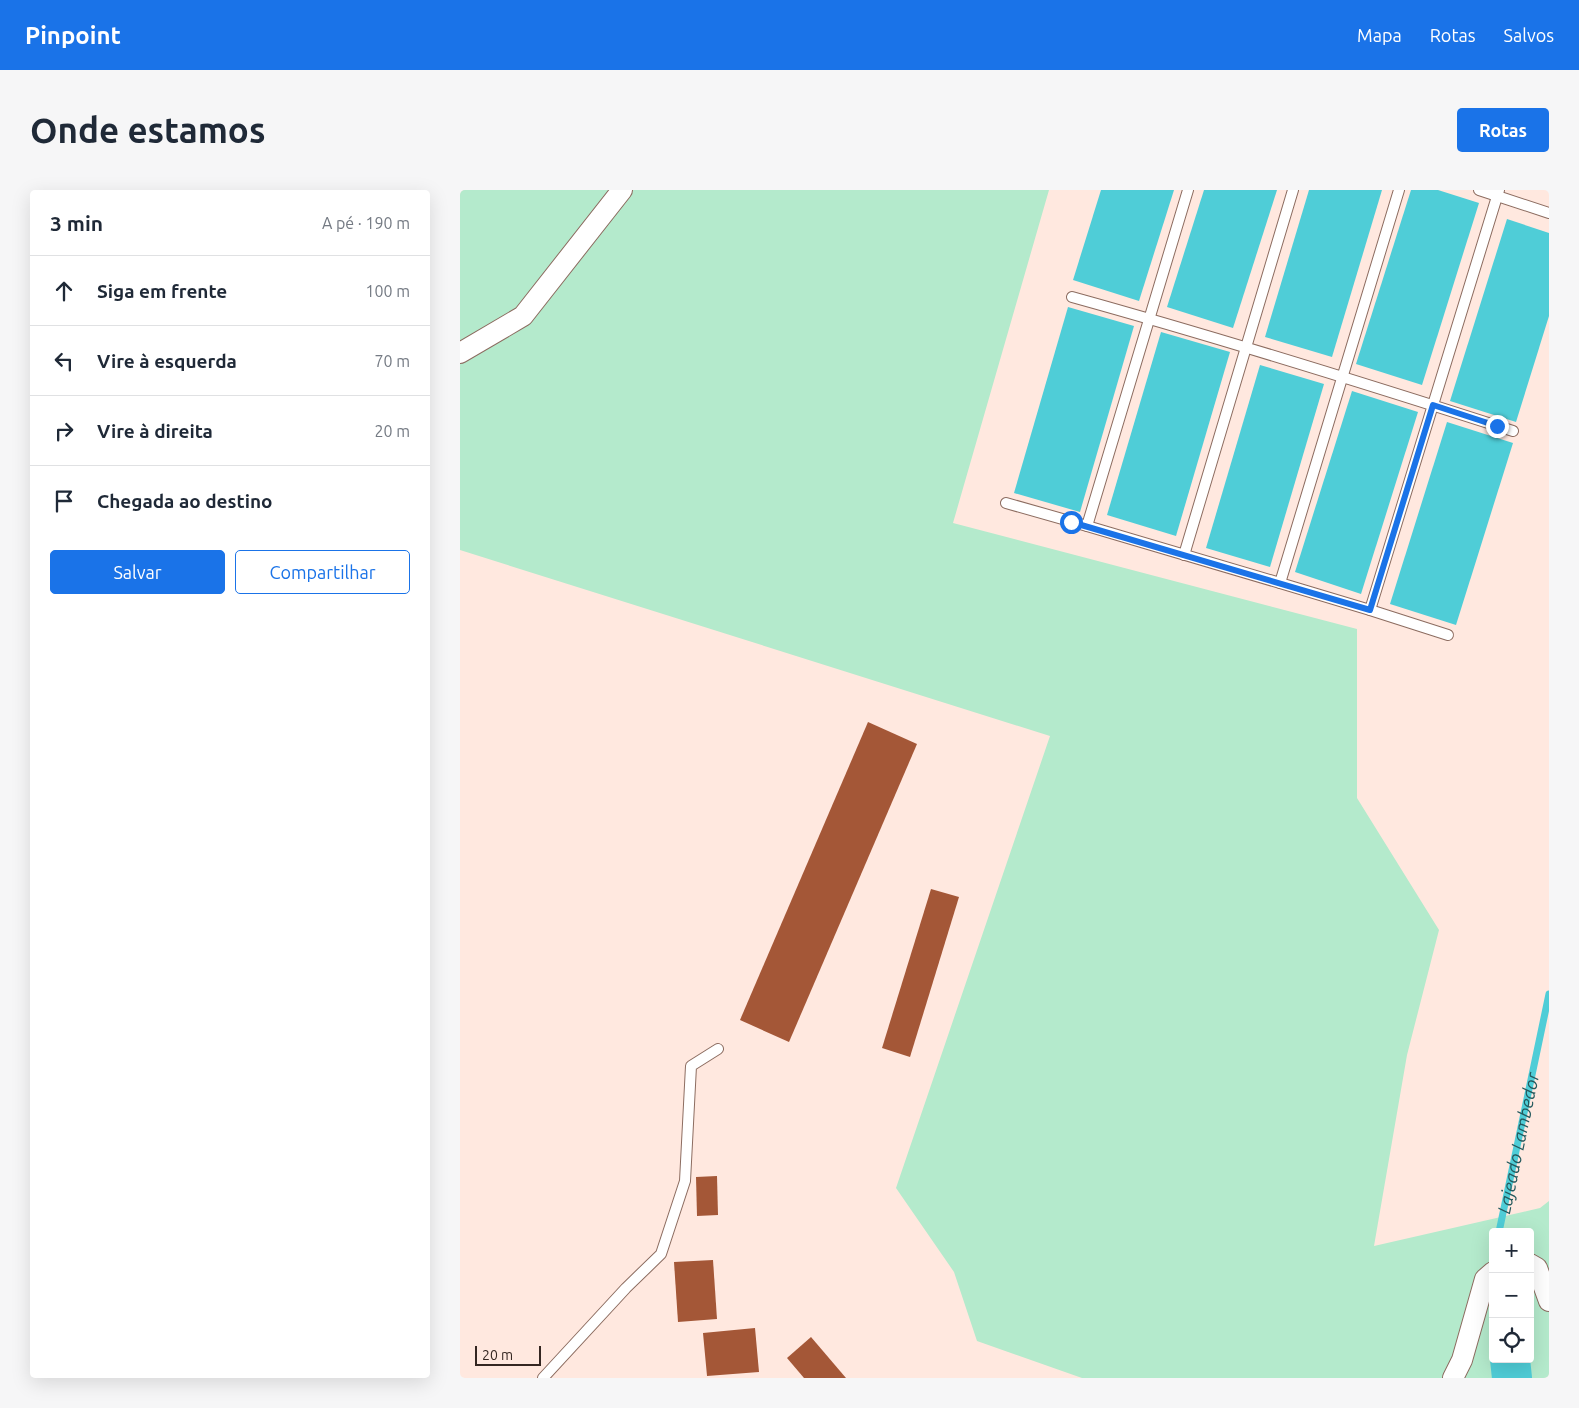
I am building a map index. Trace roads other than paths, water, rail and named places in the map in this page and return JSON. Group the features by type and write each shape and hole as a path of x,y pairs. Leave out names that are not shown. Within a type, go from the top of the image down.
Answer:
{"street":[{"path":"460,353 523,316 622,190"},
{"path":"1534,1266 1537,1268 1549,1301"},
{"path":"1453,1378 1462,1360 1484,1279 1492,1273"}],"lane":[{"path":"1087,526 1188,190"},
{"path":"1184,555 1293,190"},
{"path":"1280,583 1399,190"},
{"path":"1479,190 1498,193 1549,213"},
{"path":"1370,610 1498,193"},
{"path":"1072,297 1150,318 1513,431"},
{"path":"1006,503 1280,583 1448,635"},
{"path":"543,1378 626,1288 661,1254 685,1182 691,1066 718,1049"}],"water":[{"path":"1101,190 1174,190 1139,301 1073,280"},
{"path":"1204,190 1277,190 1233,328 1167,307"},
{"path":"1309,190 1382,190 1332,357 1265,337"},
{"path":"1411,190 1438,190 1479,203 1422,385 1356,364"},
{"path":"1507,219 1549,233 1549,316 1516,422 1450,401"},
{"path":"1068,307 1134,326 1080,512 1014,493"},
{"path":"1161,332 1230,352 1176,536 1107,515"},
{"path":"1260,365 1324,384 1270,567 1206,548"},
{"path":"1352,391 1418,412 1361,594 1295,572"},
{"path":"1447,422 1513,443 1456,625 1390,604"}],"waterway":[{"name":"Lajeado Lambedor","path":"1500,1228 1549,994"},
{"name":"Lajeado Lambedor","path":"1510,1363 1512,1378"}]}
